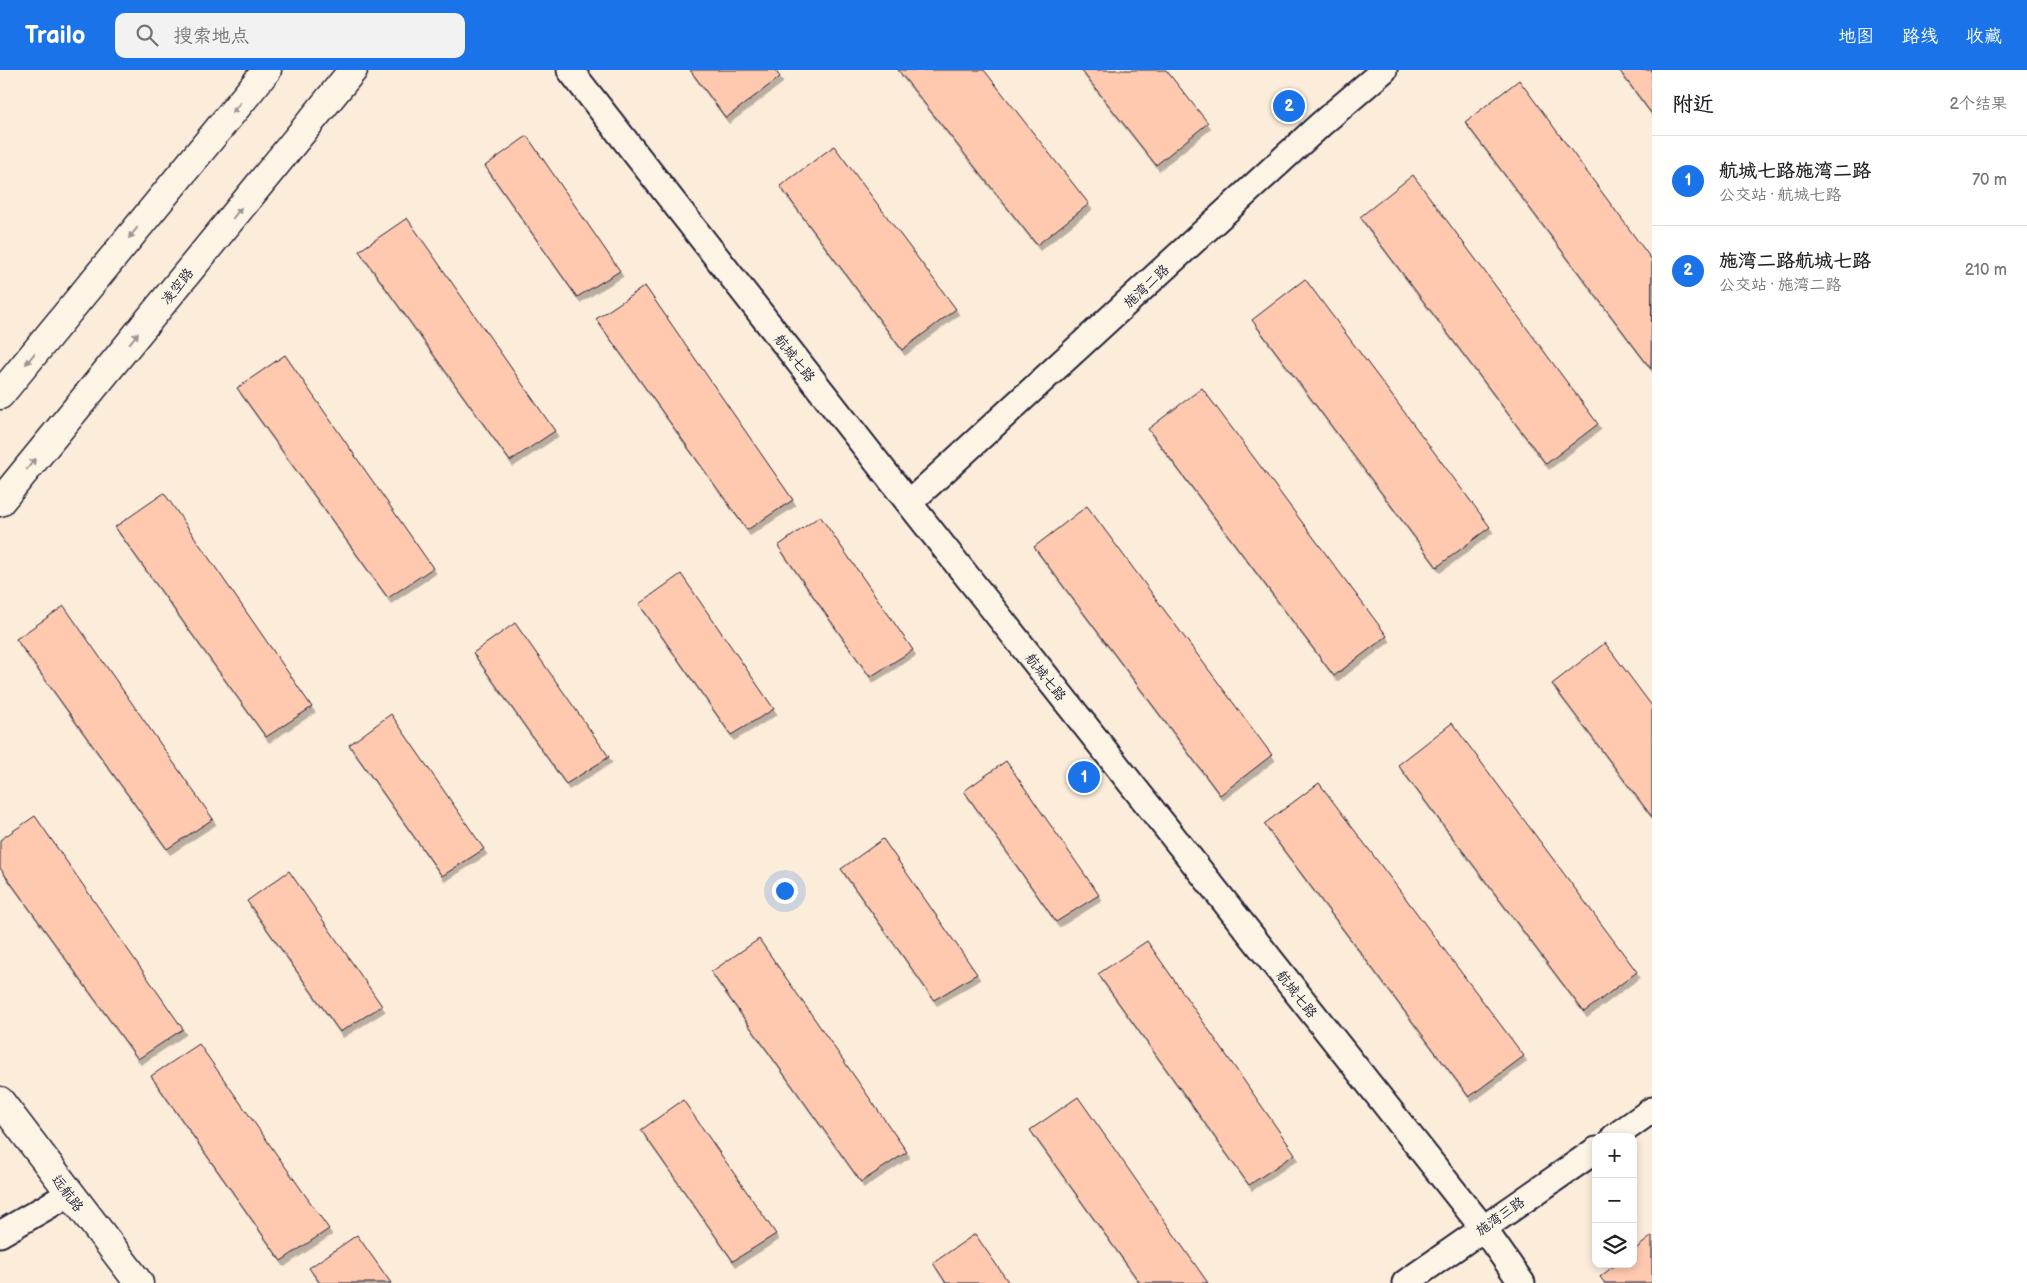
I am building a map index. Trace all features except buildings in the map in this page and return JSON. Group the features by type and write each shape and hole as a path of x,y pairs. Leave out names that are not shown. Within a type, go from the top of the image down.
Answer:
{"main road":[{"path":"0,395 267,70"},
{"name":"凌空路","path":"0,502 353,70"},
{"name":"远航路","path":"0,1101 69,1194 139,1283"}],"street":[{"name":"航城七路","path":"570,70 908,503 1483,1228 1522,1283"},
{"name":"施湾二路","path":"908,503 1320,125 1384,70"},
{"path":"1620,1133 1652,1110"},
{"name":"施湾三路","path":"1405,1283 1592,1153"},
{"path":"0,1234 69,1194"}],"place":[{"name":"施湾二路航城七路","path":"1289,106"},
{"name":"航城七路施湾二路","path":"1084,777"}]}
